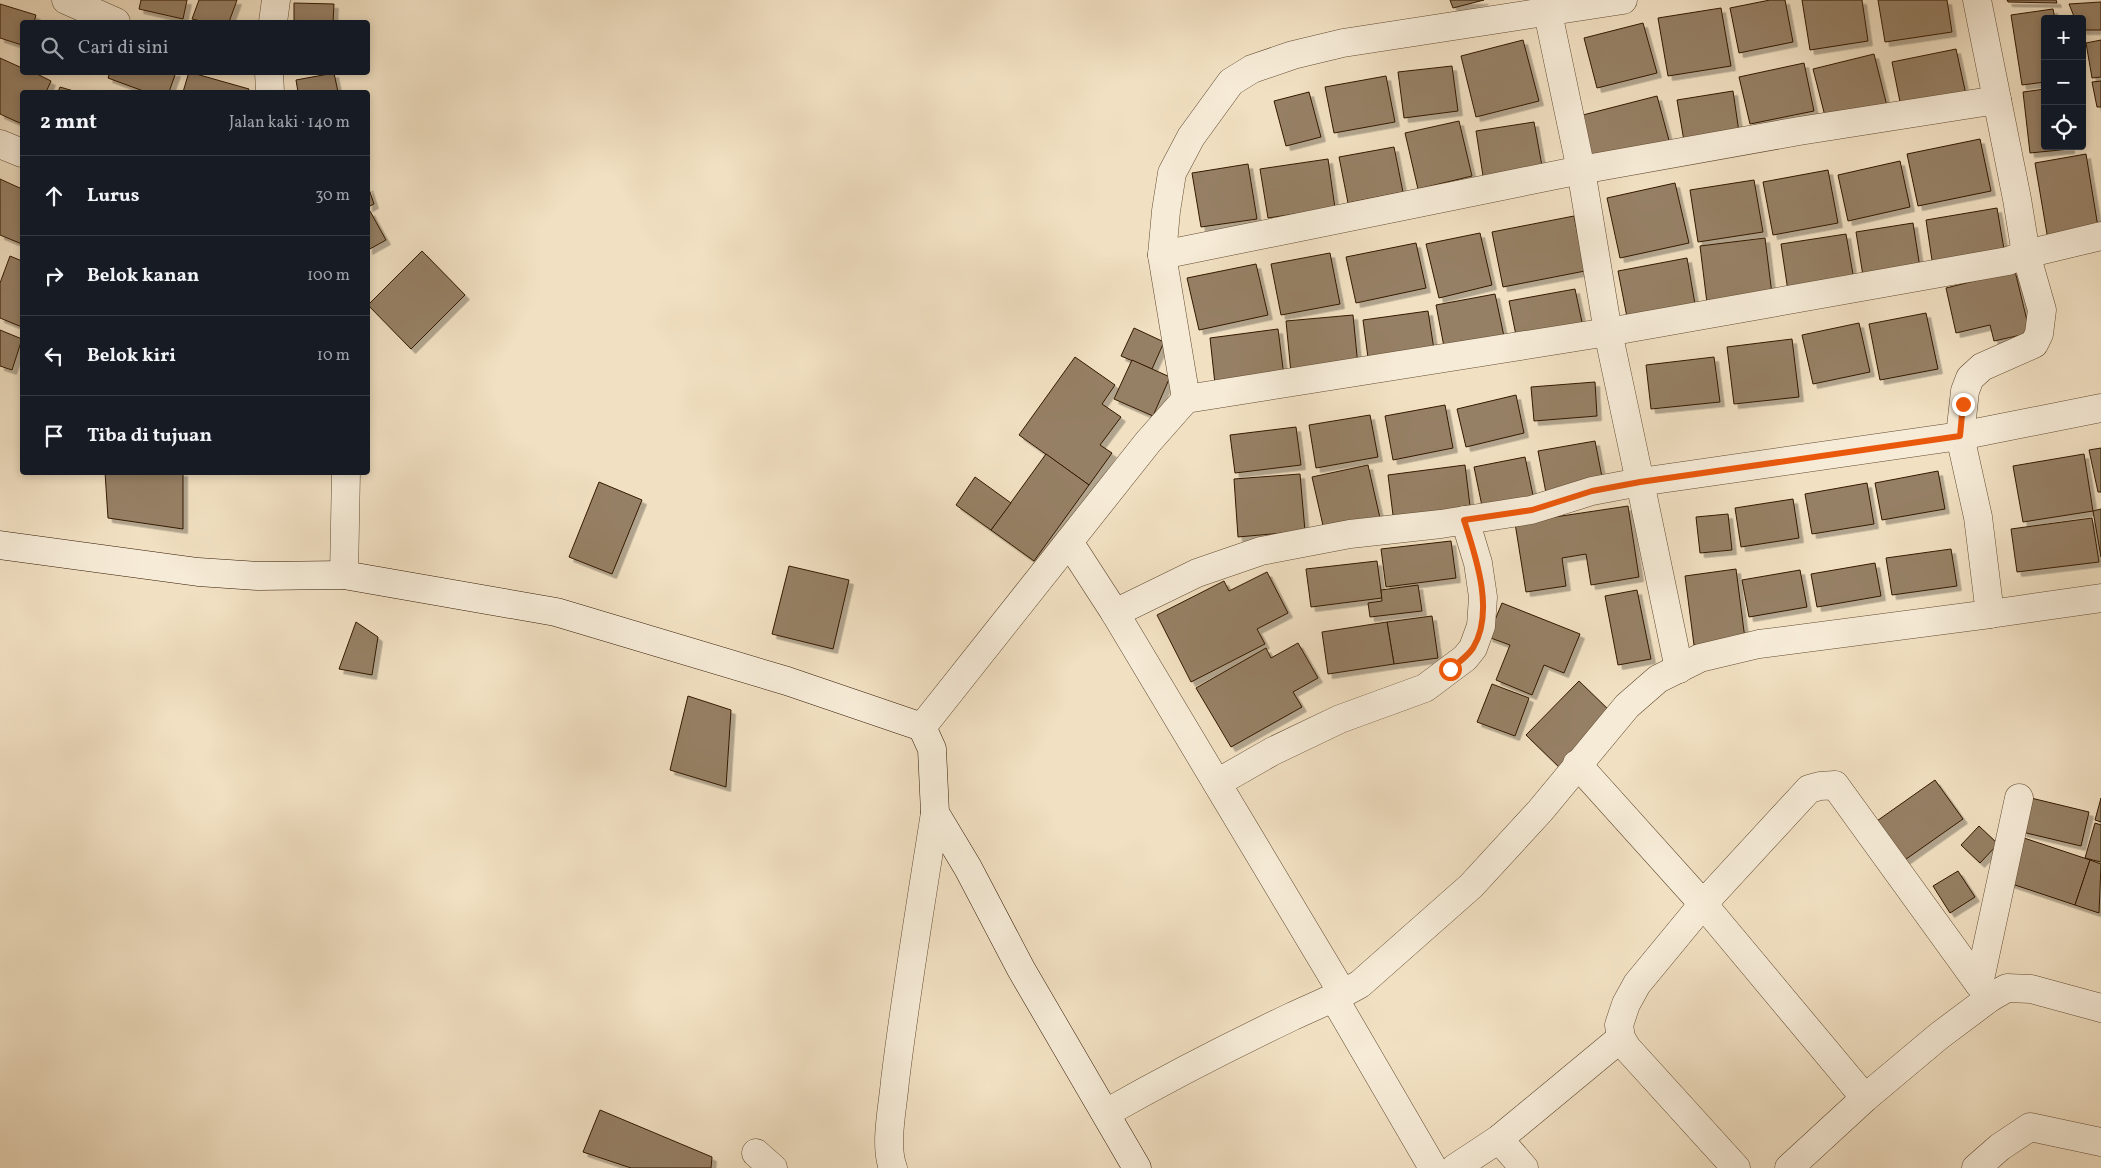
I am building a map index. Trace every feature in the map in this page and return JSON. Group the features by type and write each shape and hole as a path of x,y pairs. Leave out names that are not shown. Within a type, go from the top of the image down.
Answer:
{"street":[{"path":"66,0 111,20"},
{"path":"116,20 120,0"},
{"path":"273,20 276,0"},
{"path":"1186,399 1162,255 1172,173 1191,137 1216,100 1231,82 1245,73 1293,55 1343,43 1623,0"},
{"path":"1977,0 1998,100 2026,254 2042,310 2039,334 2034,344 1982,367 1970,378 1965,391 1960,436 1978,516 1990,614"},
{"path":"1548,13 1581,170 1608,332 1679,669"},
{"path":"1162,255 1581,170 1798,131 1998,100"},
{"path":"0,144 20,152"},
{"path":"922,727 1148,442 1186,399 1608,332 2008,261 2026,254 2101,236"},
{"path":"1115,613 1197,573 1261,551 1350,534 1532,510 1592,491 1640,482 1960,436 2101,408"},
{"path":"344,575 346,475"},
{"path":"1217,783 1273,751 1340,719 1425,688 1465,658 1473,648 1480,626 1483,597 1478,563 1464,520"},
{"path":"1069,542 1115,613 1217,783 1433,1168"},
{"path":"0,544 198,572 258,576 344,575 556,612 787,681 922,727 932,748 935,813 896,1076 891,1124 890,1160 893,1168"},
{"path":"1106,1113 1144,1091 1360,984 1471,886 1540,811 1627,706 1658,680 1700,658 1759,644 2101,598"},
{"path":"1578,764 1703,904 1865,1098"},
{"path":"1736,1168 1626,1048 1621,1038 1619,1025 1626,1004 1637,984 1703,904 1808,789 1820,786 1835,786 1985,990"},
{"path":"1789,1168 1865,1098 1939,1036 1985,990 2019,798"},
{"path":"935,813 968,868 1021,969 1137,1168"},
{"path":"1985,990 2031,988 2101,1008"},
{"path":"1455,1168 1498,1139 1621,1038"},
{"path":"1976,1168 2000,1147 2030,1127 2101,1142"},
{"path":"1498,1139 1524,1168"}],"building":[{"path":"141,0 187,0 183,19 139,9"},
{"path":"199,0 237,0 230,20 192,19"},
{"path":"1450,0 1484,0 1453,8"},
{"path":"1770,0 1785,0 1793,42 1739,53 1730,8"},
{"path":"1802,0 1862,0 1868,41 1810,50"},
{"path":"1878,0 1947,0 1952,32 1885,42"},
{"path":"2007,0 2056,0 2057,3 2008,2"},
{"path":"2101,2 2101,30 2086,30 2086,15 2073,15 2069,4"},
{"path":"294,3 334,4 333,20 294,20"},
{"path":"0,4 36,15 35,20 20,20 20,44 0,38"},
{"path":"1721,8 1731,66 1668,76 1658,18"},
{"path":"2053,9 2054,15 2041,15 2041,83 2022,85 2011,15"},
{"path":"1643,23 1657,73 1597,88 1584,38"},
{"path":"1523,40 1539,101 1476,117 1461,56"},
{"path":"2101,40 2101,77 2092,78 2086,43"},
{"path":"1956,49 1967,99 1902,112 1892,62"},
{"path":"1874,54 1887,106 1826,120 1813,69"},
{"path":"0,58 20,67 20,75 39,75 51,81 47,90 20,90 20,123 0,114"},
{"path":"1804,63 1814,111 1750,124 1739,77"},
{"path":"1452,66 1458,111 1404,118 1398,72"},
{"path":"109,75 175,75 170,90 141,90 108,78"},
{"path":"188,75 200,75 249,89 249,90 184,90"},
{"path":"334,75 338,90 298,90 296,80"},
{"path":"1386,76 1395,122 1334,133 1325,87"},
{"path":"2101,81 2101,107 2097,107 2092,82"},
{"path":"60,87 70,90 59,90"},
{"path":"2041,90 2041,150 2060,150 2030,153 2023,92"},
{"path":"1733,91 1739,132 1684,141 1677,100"},
{"path":"1309,92 1321,137 1286,146 1274,101"},
{"path":"1657,96 1670,144 1591,165 1579,116"},
{"path":"1459,121 1472,176 1418,189 1405,133"},
{"path":"1534,122 1542,166 1483,176 1476,131"},
{"path":"1980,139 1991,191 1918,206 1907,154"},
{"path":"1394,147 1403,192 1348,203 1339,157"},
{"path":"2086,154 2099,233 2048,240 2035,163"},
{"path":"1328,159 1335,208 1268,218 1260,169"},
{"path":"1900,161 1910,207 1848,221 1838,175"},
{"path":"1248,164 1257,219 1201,227 1192,173"},
{"path":"1828,170 1838,223 1773,235 1763,182"},
{"path":"0,179 20,188 20,243 0,235"},
{"path":"1754,180 1763,232 1698,242 1690,190"},
{"path":"1675,183 1689,243 1620,258 1607,198"},
{"path":"370,192 374,204 370,206"},
{"path":"1997,208 2005,255 1933,267 1926,220"},
{"path":"370,211 386,240 370,249"},
{"path":"1574,216 1585,271 1503,287 1492,232"},
{"path":"1913,223 1921,274 1864,282 1856,232"},
{"path":"1480,233 1492,285 1439,298 1426,244"},
{"path":"1846,234 1854,280 1788,291 1781,244"},
{"path":"1765,238 1772,294 1707,303 1700,246"},
{"path":"1416,243 1426,288 1356,303 1346,257"},
{"path":"422,251 465,295 411,349 370,307 370,303"},
{"path":"1330,253 1340,304 1281,315 1271,264"},
{"path":"10,256 20,260 20,326 0,318 0,283"},
{"path":"1687,258 1695,304 1627,317 1618,271"},
{"path":"1256,264 1268,315 1199,330 1187,278"},
{"path":"2015,271 2030,333 1994,341 1990,325 1956,333 1946,288"},
{"path":"1575,289 1583,327 1517,340 1509,301"},
{"path":"1495,294 1505,341 1445,352 1436,305"},
{"path":"1428,311 1435,356 1369,365 1363,320"},
{"path":"1926,313 1938,369 1880,380 1869,324"},
{"path":"1353,315 1358,366 1291,373 1286,321"},
{"path":"1859,323 1870,372 1813,384 1802,335"},
{"path":"1134,328 1164,342 1152,369 1121,356"},
{"path":"1278,329 1284,376 1215,384 1210,338"},
{"path":"0,330 20,338 20,345 12,370 0,366"},
{"path":"1792,339 1799,397 1734,404 1727,347"},
{"path":"1075,357 1115,385 1102,404 1121,417 1100,445 1112,453 1089,485 1019,435"},
{"path":"1714,357 1720,402 1651,409 1646,365"},
{"path":"1132,360 1170,377 1153,416 1114,399"},
{"path":"1595,382 1597,416 1534,421 1531,387"},
{"path":"1516,395 1524,433 1466,447 1457,409"},
{"path":"1445,405 1453,448 1393,460 1385,416"},
{"path":"1370,415 1378,457 1316,468 1309,425"},
{"path":"1296,427 1301,465 1235,473 1230,435"},
{"path":"1595,441 1603,482 1546,493 1538,451"},
{"path":"2101,448 2101,492 2098,492 2089,450"},
{"path":"1046,454 1089,485 1034,561 991,530"},
{"path":"2084,454 2093,511 2023,522 2013,466"},
{"path":"1525,457 1534,500 1483,511 1474,467"},
{"path":"1368,465 1380,518 1324,530 1312,477"},
{"path":"1465,465 1471,514 1394,523 1388,475"},
{"path":"1938,471 1945,509 1882,520 1875,483"},
{"path":"1300,474 1305,531 1238,537 1234,479"},
{"path":"105,475 183,475 183,529 108,518"},
{"path":"975,477 1011,503 991,530 956,505"},
{"path":"599,482 642,500 612,574 569,557"},
{"path":"1867,483 1874,524 1812,534 1805,494"},
{"path":"1793,499 1799,538 1741,547 1735,508"},
{"path":"1628,506 1639,577 1591,585 1586,554 1562,558 1566,586 1526,592 1515,523"},
{"path":"2101,509 2101,557 2093,511"},
{"path":"1728,514 1732,550 1700,553 1696,517"},
{"path":"2092,518 2099,562 2017,572 2011,529"},
{"path":"1451,541 1456,578 1386,587 1381,549"},
{"path":"1951,549 1957,586 1892,595 1886,558"},
{"path":"1377,561 1382,598 1311,607 1306,569"},
{"path":"1875,563 1881,596 1817,607 1811,574"},
{"path":"789,566 849,580 833,649 772,634"},
{"path":"1736,569 1745,639 1694,645 1685,576"},
{"path":"1800,570 1807,607 1749,617 1742,580"},
{"path":"1267,572 1288,613 1257,629 1265,644 1191,682 1157,615 1224,581 1229,591"},
{"path":"1418,585 1422,611 1370,617 1368,603 1382,601 1381,590"},
{"path":"1637,590 1651,659 1618,665 1605,596"},
{"path":"1502,603 1580,634 1564,673 1544,665 1532,695 1496,680 1510,645 1488,637"},
{"path":"1432,616 1438,658 1394,664 1387,622"},
{"path":"356,622 378,637 372,675 339,669"},
{"path":"1387,622 1394,664 1328,674 1322,632"},
{"path":"1298,643 1318,678 1293,692 1302,707 1231,747 1196,688 1266,648 1271,658"},
{"path":"1579,681 1614,715 1561,769 1526,735"},
{"path":"1492,684 1529,698 1515,736 1477,722"},
{"path":"688,696 731,710 726,787 670,770"},
{"path":"1935,780 1963,819 1902,862 1874,823"},
{"path":"2031,798 2089,812 2081,846 2022,832"},
{"path":"2101,798 2101,822 2095,820"},
{"path":"2095,823 2101,825 2101,862 2085,858"},
{"path":"1979,826 1998,844 1980,863 1961,845"},
{"path":"2024,838 2090,860 2075,905 2009,883"},
{"path":"2090,860 2101,864 2099,913 2075,905"},
{"path":"1958,871 1975,897 1950,913 1933,886"},
{"path":"600,1110 712,1157 711,1168 631,1168 583,1152"}],"route":[{"path":"1450,669 1465,658 1473,648 1480,626 1483,597 1478,563 1464,520 1532,510 1592,491 1640,482 1960,436 1963,404"}]}
